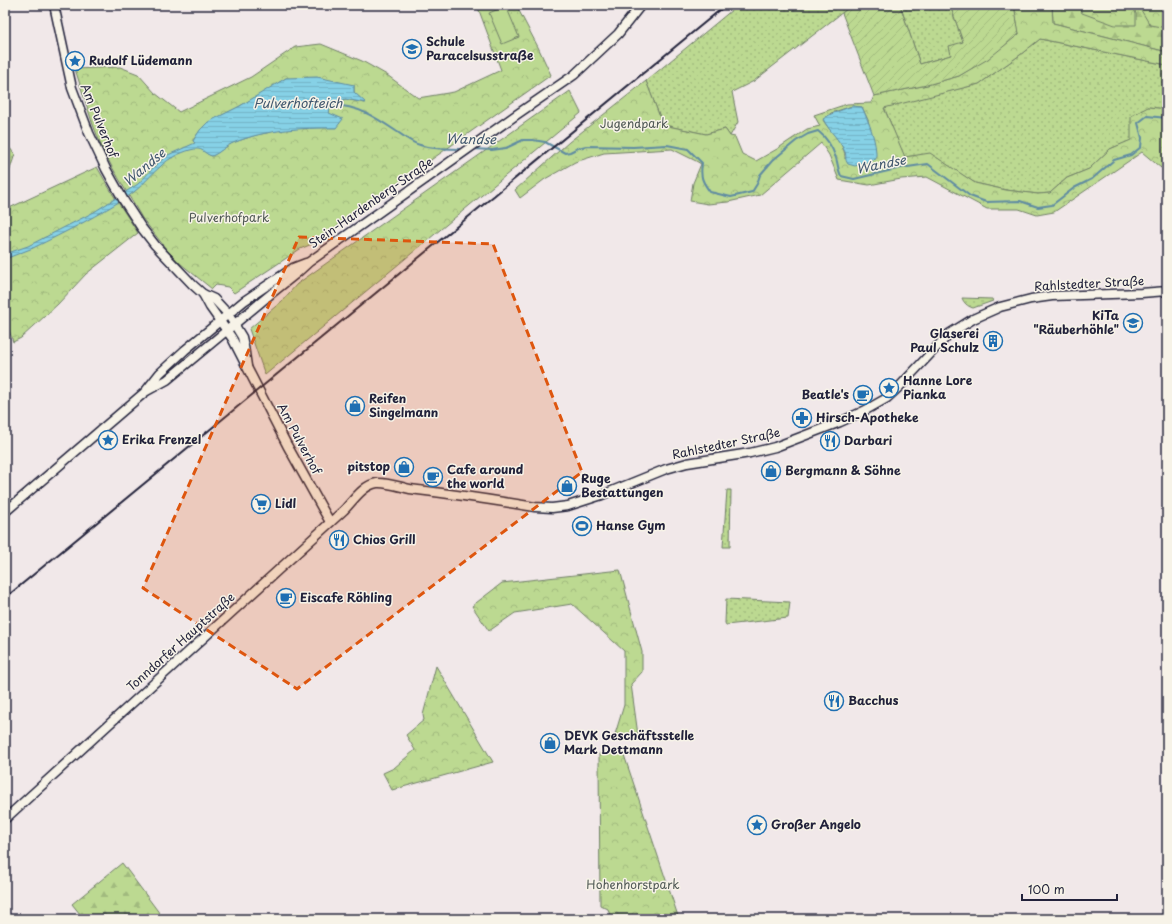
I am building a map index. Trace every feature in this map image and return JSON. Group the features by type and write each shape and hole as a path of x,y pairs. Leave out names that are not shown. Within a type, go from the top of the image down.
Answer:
{"main road":[{"name":"Am Pulverhof","path":"54,5 72,88 89,133 106,169 124,201 155,245 203,294 210,307 227,330 330,522"},
{"name":"Stein-Hardenberg-Straße","path":"145,392 167,380 309,262 574,75 618,34 641,5"},
{"name":"Stein-Hardenberg-Straße","path":"5,512 145,392 160,373 220,320 244,301 293,268 309,262"},
{"name":"Rahlstedter Straße","path":"373,484 382,483 406,488 535,507 556,508 568,506 602,495 666,469 696,461 750,453 774,447 806,436 846,419 891,396 942,341 955,330 973,319 1000,307 1031,299 1052,296 1167,291"},
{"name":"Am Pulverhof","path":"203,294 214,299 228,314 242,337 247,366"},
{"name":"Tonndorfer Hauptstraße","path":"5,819 362,491 373,484"}],"highlighted area":[{"path":"299,237 493,244 582,472 297,689 143,588"}],"green space":[{"name":"Pulverhofpark","path":"477,5 516,5 551,75 312,244 300,249 234,293 228,287 216,285 212,289 181,264 167,250 142,218 102,148 75,69 120,67 138,74 155,93 179,112 251,77 295,47 321,44 362,61 387,75 418,98 454,92 501,70","holes":["286,78 354,85 354,92 365,103 345,99 330,108 329,113 303,128 281,130 256,135 232,143 212,156 204,152 193,141 208,124"]},
{"path":"738,5 852,5 754,81 732,92 738,122 730,136 725,129 706,134 663,125 646,81"},
{"path":"852,5 900,5 920,64 951,55 949,46 963,42 950,5 1014,5 1019,34 988,59 959,76 927,85 874,96 842,13"},
{"path":"900,5 950,5 963,42 951,55 920,64"},
{"name":"Jugendpark","path":"1014,5 1052,5 1053,23 1167,52 1167,65 1040,39 979,84 884,108 905,157 930,153 975,183 1006,190 1038,194 1050,193 1067,178 1089,169 1110,149 1131,140 1131,116 1148,107 1167,109 1167,164 1161,168 1142,152 1054,212 1037,215 1019,209 987,209 927,177 901,179 869,185 839,180 829,155 821,143 760,195 728,202 708,204 690,201 693,183 701,164 672,149 604,153 575,162 545,179 520,198 515,190 569,142 646,81 663,125 706,134 725,129 730,136 735,137 742,154 756,161 807,129 820,126 814,115 847,104 871,103 874,96 927,85 959,76 1019,34","holes":["852,106 862,107 868,120 871,132 845,159 843,148 823,120 831,113"]},
{"path":"1052,5 1167,5 1167,52 1053,23"},
{"path":"1078,5 1133,5 1136,14 1136,25 1115,25 1082,13"},
{"path":"1138,5 1167,5 1167,28 1150,25"},
{"path":"506,6 519,37 502,44 489,13"},
{"path":"1040,39 1167,65 1167,109 1148,107 1132,140 1110,149 1089,169 1067,178 1050,193 1038,194 1006,190 975,183 930,154 904,157 884,107 979,84"},
{"path":"570,91 581,113 265,375 249,329 282,301 297,284"},
{"path":"5,143 15,154 5,184"},
{"path":"97,167 138,233 86,274 58,304 21,338 13,342 5,318 5,210"},
{"path":"962,298 992,299 993,301 973,308 966,304"},
{"path":"727,490 731,490 730,547 723,547"},
{"path":"620,570 642,652 642,672 631,684 638,735 613,741 624,705 624,651 572,604 515,613 489,631 472,606 502,583"},
{"path":"726,599 790,602 788,618 726,625"},
{"path":"436,666 493,762 392,790 383,773 394,768 415,750 406,735 424,720 423,715"},
{"name":"Hohenhorstpark","path":"622,749 679,919 666,919 665,914 646,919 611,919 608,909 600,905 599,754"},
{"path":"122,863 163,918 84,919 72,904"}],"water":[{"name":"Pulverhofteich","path":"317,77 354,85 354,92 366,103 345,99 330,108 329,113 343,119 336,128 310,128 271,132 246,138 230,144 212,156 198,149 179,154 164,163 134,192 118,202 58,236 5,259 5,254 28,246 94,212 138,184 168,155 195,143 193,141 200,130 208,122 240,106 286,78"},
{"path":"852,106 862,107 872,132 876,152 876,159 855,166 848,164 843,148 823,119 831,114"}],"waterway":[{"name":"Wandse","path":"332,105 342,106 366,113 411,141 425,147 463,149"},
{"name":"Wandse","path":"473,149 492,150 506,148 523,140 545,142 565,153 586,146 633,147 667,145 688,149 702,163 702,179 710,192 731,197 752,192 760,175 773,160 796,141 808,134 818,131 827,139 831,146 841,176 854,179 901,168 928,164 970,196 986,202 1020,201 1038,207 1052,205 1074,188 1092,179 1114,160 1131,155 1141,147 1142,138 1138,123 1147,116 1167,118"}],"railway":[{"path":"5,598 726,5"}],"place":[{"name":"Schule Paracelsusstraße","path":"412,49"},
{"name":"Rudolf Lüdemann","path":"75,61"},
{"name":"KiTa \"Räuberhöhle\"","path":"1133,323"},
{"name":"Glaserei Paul Schulz","path":"993,341"},
{"name":"Hanne Lore Pianka","path":"889,388"},
{"name":"Beatle's","path":"863,395"},
{"name":"Reifen Singelmann","path":"355,406"},
{"name":"Hirsch-Apotheke","path":"802,418"},
{"name":"Erika Frenzel","path":"108,440"},
{"name":"Darbari","path":"830,441"},
{"name":"pitstop","path":"404,467"},
{"name":"Bergmann & Söhne","path":"771,471"},
{"name":"Cafe around the world","path":"433,477"},
{"name":"Ruge Bestattungen","path":"567,486"},
{"name":"Lidl","path":"261,504"},
{"name":"Hanse Gym","path":"582,526"},
{"name":"Chios Grill","path":"339,540"},
{"name":"Eiscafe Röhling","path":"286,598"},
{"name":"Bacchus","path":"834,701"},
{"name":"DEVK Geschäftsstelle Mark Dettmann","path":"550,743"},
{"name":"Großer Angelo","path":"757,825"}]}
